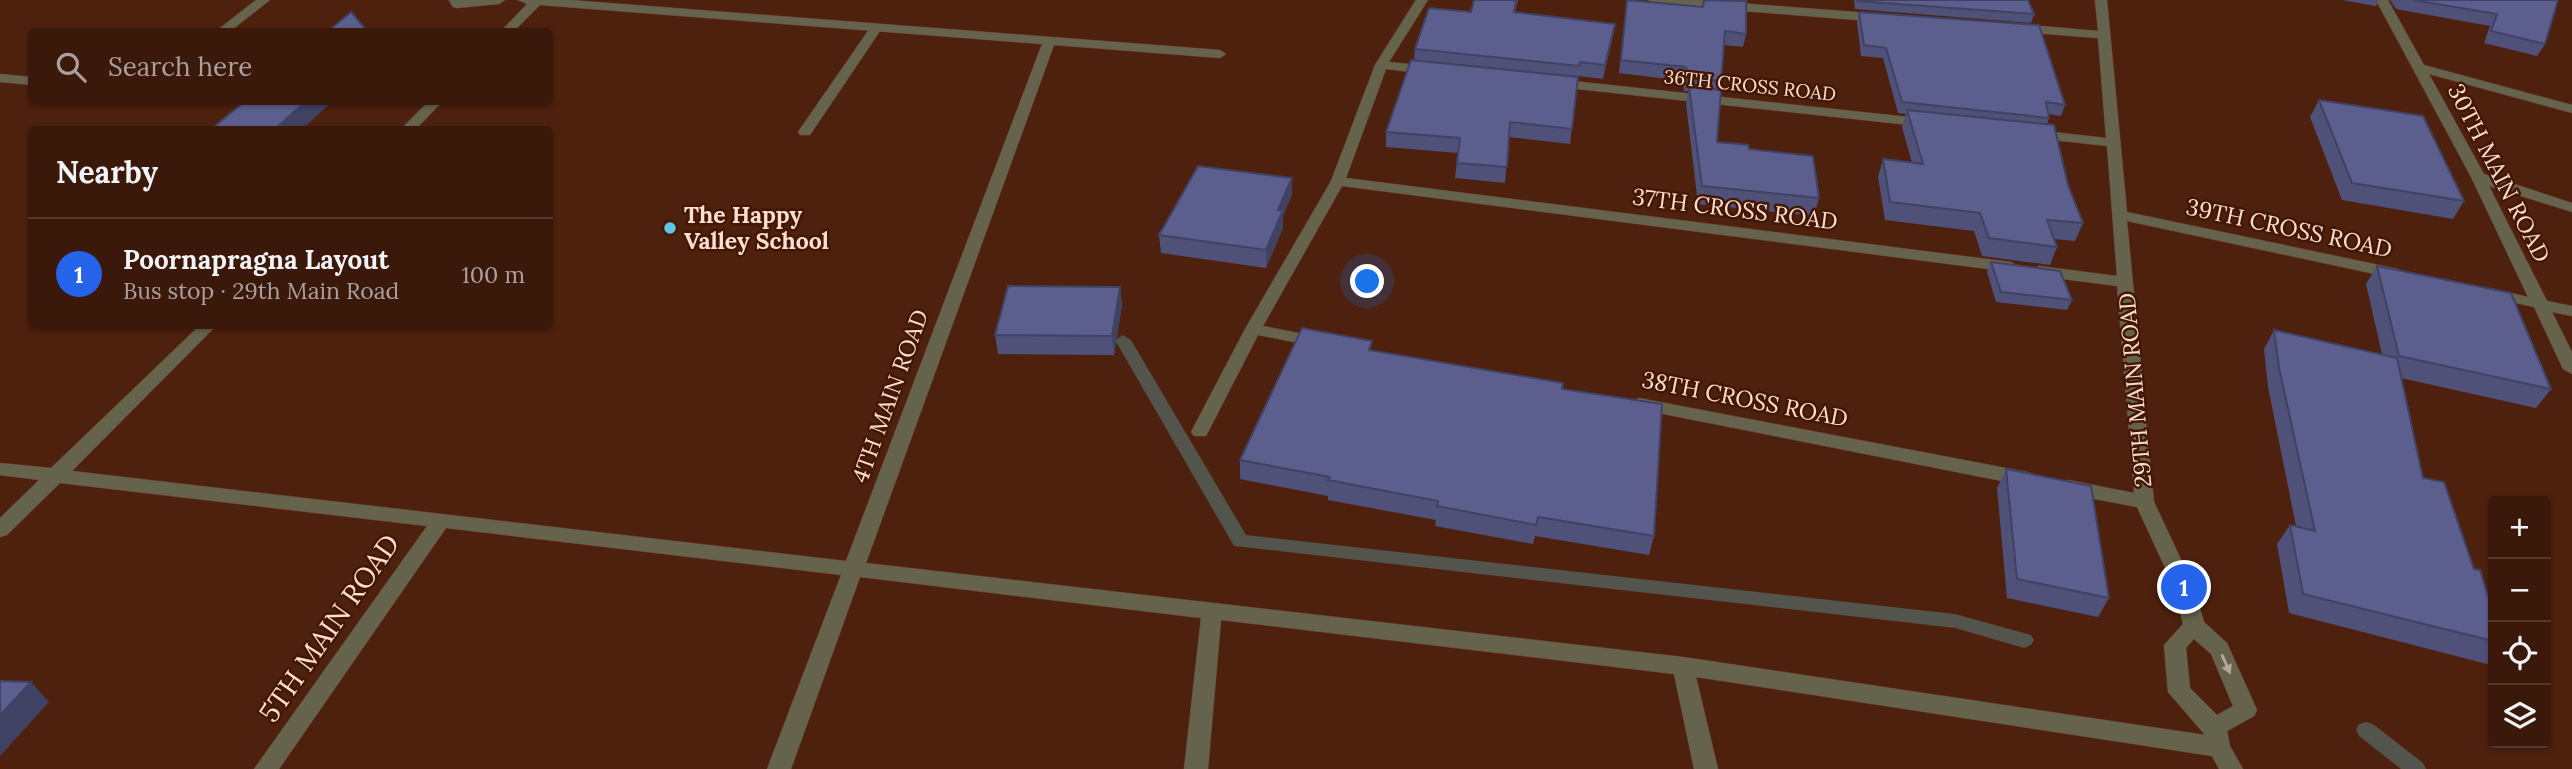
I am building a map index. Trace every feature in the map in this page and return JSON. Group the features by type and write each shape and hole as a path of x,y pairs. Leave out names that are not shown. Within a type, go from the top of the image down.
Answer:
{"street":[{"path":"226,28 264,0"},
{"path":"455,0 457,4 499,0"},
{"path":"524,0 1220,54"},
{"path":"1200,432 1253,329 1338,181 1381,65 1422,0"},
{"path":"1654,0 1900,19"},
{"name":"29TH MAIN ROAD","path":"2101,0 2144,502 2184,587 2194,626"},
{"name":"30TH MAIN ROAD","path":"2382,0 2478,177 2572,369"},
{"path":"510,28 537,1"},
{"path":"2010,27 2105,35"},
{"path":"805,132 876,28"},
{"name":"4TH MAIN ROAD","path":"779,769 1049,42"},
{"path":"1381,65 1450,72"},
{"path":"2417,66 2572,108"},
{"path":"0,78 28,80"},
{"name":"36TH CROSS ROAD","path":"1533,81 1935,124"},
{"path":"411,126 432,105"},
{"path":"2018,133 2115,143"},
{"path":"2478,177 2572,208"},
{"name":"37TH CROSS ROAD","path":"1338,181 2126,282"},
{"name":"39TH CROSS ROAD","path":"2121,215 2419,278"},
{"path":"2473,289 2572,311"},
{"path":"0,530 205,329"},
{"path":"1253,329 1335,345"},
{"name":"38TH CROSS ROAD","path":"1623,401 2144,502"},
{"path":"0,469 1212,609 1683,666 2217,737"},
{"name":"5TH MAIN ROAD","path":"266,769 441,521"},
{"path":"1196,769 1212,609"},
{"path":"2217,737 2246,710 2219,649 2194,626 2175,645 2179,692 2217,737 2231,769"},
{"path":"1683,666 1706,769"}],"building":[{"path":"1474,0 1516,0 1514,12 1615,24 1605,65 1580,62 1579,66 1415,49 1429,8 1471,12"},
{"path":"1627,0 1703,7 1704,0 1746,1 1746,34 1725,31 1721,81 1687,77 1686,67 1621,60"},
{"path":"2028,0 2034,14 1857,1"},
{"path":"2413,0 2558,0 2545,44 2491,31 2497,14"},
{"path":"351,12 365,28 332,28"},
{"path":"1859,12 2039,25 2065,105 2046,102 2049,118 1902,102 1886,48 1864,45"},
{"path":"1411,60 1578,77 1572,129 1510,122 1507,167 1457,163 1460,138 1386,132"},
{"path":"1689,87 1721,90 1717,142 1748,145 1749,149 1813,156 1819,198 1702,186"},
{"path":"2319,100 2423,116 2464,201 2352,183"},
{"path":"240,105 302,105 278,126 215,126"},
{"path":"1907,110 2054,125 2068,185 2083,223 2047,220 2057,247 1989,238 1980,213 1890,202 1883,159 1923,164"},
{"path":"1198,166 1292,178 1278,210 1283,210 1266,250 1159,235"},
{"path":"1991,262 2060,271 2072,300 2001,292"},
{"path":"2377,266 2511,293 2551,389 2399,356"},
{"path":"1008,286 1120,287 1112,336 995,335"},
{"path":"1302,328 1372,341 1369,350 1563,383 1562,389 1662,404 1654,536 1538,517 1536,525 1437,506 1438,501 1328,480 1330,477 1240,460"},
{"path":"2274,330 2397,358 2423,478 2444,482 2474,569 2480,570 2488,596 2488,640 2303,594 2290,525 2315,531 2279,368"},
{"path":"2006,469 2091,486 2109,598 2017,579"},
{"path":"0,681 31,682 0,715"}],"waterway":[{"path":"1123,340 1240,541 1955,621 2024,640"},
{"path":"2366,730 2416,769"}],"place":[{"name":"The Happy Valley School","path":"670,228"},
{"name":"Poornapragna Layout","path":"2184,587"}]}
